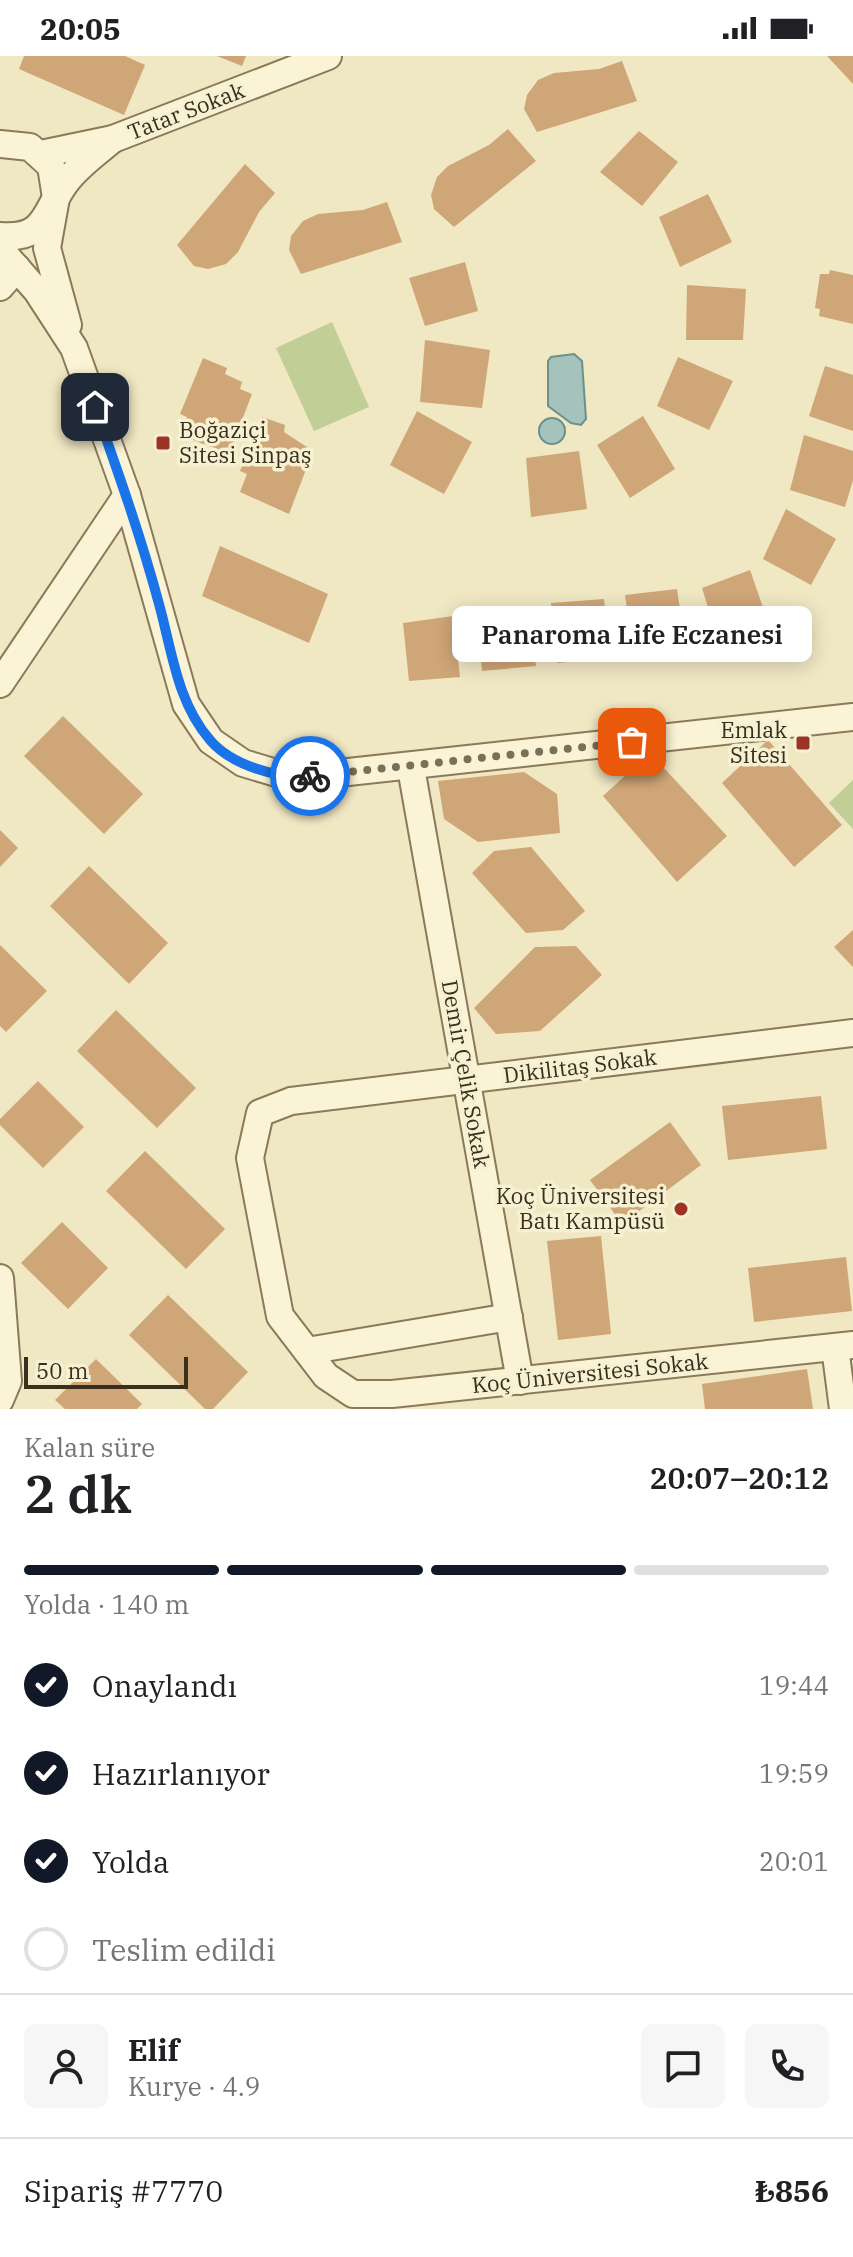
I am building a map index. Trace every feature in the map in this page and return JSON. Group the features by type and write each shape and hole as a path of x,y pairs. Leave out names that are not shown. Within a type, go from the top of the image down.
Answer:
{"street":[{"name":"Tatar Sokak","path":"41,154 113,139 328,56"},
{"path":"0,236 30,233 51,213 66,182 113,139"},
{"path":"0,144 17,143 41,154 56,182 47,248 74,348 127,495 186,704 211,741 243,763 293,778 411,768 853,717"},
{"path":"6,268 37,291 74,348"},
{"path":"0,684 127,495"},
{"name":"Demir Çelik Sokak","path":"411,768 520,1381"},
{"name":"Dikilitaş Sokak","path":"260,1113 291,1101 853,1033"},
{"name":"Koç Üniversitesi Sokak","path":"260,1113 250,1158 280,1316 326,1376 353,1394 392,1394 844,1346"},
{"path":"0,1278 8,1381 0,1400"},
{"path":"307,1351 509,1317"},
{"path":"843,1409 844,1346"}],"green space":[{"path":"332,322 369,407 314,431 276,348"},
{"path":"853,780 853,829 829,803"}],"water":[{"path":"574,354 582,361 586,419 581,425 571,423 548,406 548,361 551,357"},
{"path":"552,418 561,422 565,431 561,440 552,444 543,440 539,431 543,422"}],"building":[{"path":"24,56 125,56 145,65 124,115 19,69"},
{"path":"217,56 246,56 242,66"},
{"path":"827,56 853,56 853,84"},
{"path":"622,61 637,101 537,132 524,109 527,95 538,80 554,73 599,69"},
{"path":"508,129 536,161 454,227 434,209 431,195 437,177 448,166 489,145"},
{"path":"639,131 678,162 642,206 600,172"},
{"path":"245,164 275,193 259,212 238,252 226,264 208,269 194,266 177,245"},
{"path":"708,194 732,242 680,267 659,217"},
{"path":"387,202 402,242 301,274 289,250 291,236 303,221 318,214 363,210"},
{"path":"465,262 478,311 425,326 409,278"},
{"path":"830,270 853,275 853,324 819,316 820,309 815,308 820,274 829,274"},
{"path":"687,285 746,289 743,340 686,340"},
{"path":"425,340 490,350 482,408 420,402"},
{"path":"678,357 733,381 709,430 657,406"},
{"path":"203,358 227,368 225,374 242,382 240,389 252,394 229,454 178,434 187,417 180,414"},
{"path":"825,366 853,375 853,431 809,416"},
{"path":"417,411 472,442 444,494 390,465"},
{"path":"643,416 675,469 630,498 597,445"},
{"path":"262,417 285,425 284,432 313,451 289,514 240,492 247,474 240,471"},
{"path":"804,435 853,451 853,480 845,507 790,490"},
{"path":"579,451 587,509 531,517 526,458"},
{"path":"786,509 836,539 811,585 763,559"},
{"path":"220,546 328,594 309,643 202,596"},
{"path":"750,570 770,627 720,647 702,588"},
{"path":"677,589 686,649 633,654 625,595"},
{"path":"604,599 611,656 558,663 551,603"},
{"path":"529,609 536,666 482,671 477,612"},
{"path":"453,616 460,677 409,681 403,623"},
{"path":"63,716 143,794 104,834 24,756"},
{"path":"768,740 842,825 794,867 722,783"},
{"path":"650,753 727,836 677,882 603,796"},
{"path":"524,772 557,794 560,833 478,842 444,819 438,781"},
{"path":"0,830 18,848 0,867"},
{"path":"531,847 585,911 563,930 526,933 472,873 494,851"},
{"path":"89,866 168,943 129,984 50,906"},
{"path":"853,930 853,967 834,947"},
{"path":"0,945 47,991 6,1032 0,1026"},
{"path":"576,946 602,975 540,1031 496,1034 474,1008 535,947"},
{"path":"116,1010 196,1088 157,1128 77,1051"},
{"path":"38,1081 84,1127 43,1168 0,1125 0,1119"},
{"path":"821,1096 827,1149 728,1160 722,1106"},
{"path":"670,1122 701,1165 622,1224 590,1180"},
{"path":"145,1151 225,1229 186,1269 106,1191"},
{"path":"62,1222 108,1268 68,1309 21,1263"},
{"path":"601,1236 611,1334 558,1340 547,1241"},
{"path":"846,1257 852,1311 754,1322 748,1268"},
{"path":"168,1295 248,1372 213,1409 205,1409 129,1335"},
{"path":"96,1359 142,1404 137,1409 65,1409 55,1400"},
{"path":"807,1369 813,1409 705,1409 702,1384"}],"way so far":[{"path":"310,776 411,768 632,742"}],"place":[{"name":"Boğaziçi Sitesi Sinpaş","path":"163,443"},
{"name":"Panaroma Life Eczanesi","path":"632,742"},
{"name":"Emlak Sitesi","path":"803,743"},
{"name":"Koç Üniversitesi Batı Kampüsü","path":"681,1209"}],"route":[{"path":"95,407 127,495 186,704 211,741 243,763 293,778 310,776"}]}
